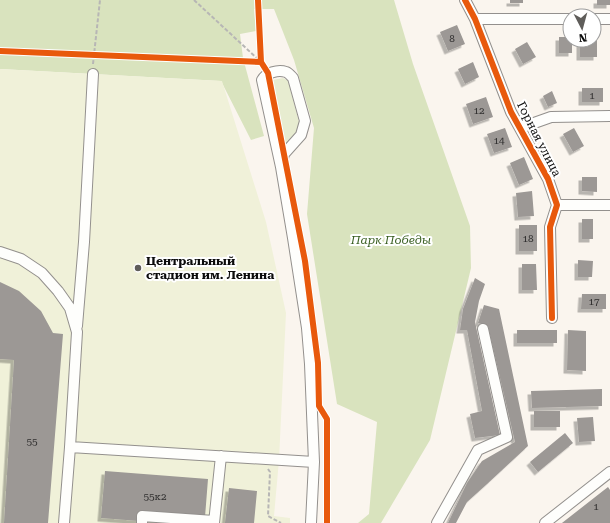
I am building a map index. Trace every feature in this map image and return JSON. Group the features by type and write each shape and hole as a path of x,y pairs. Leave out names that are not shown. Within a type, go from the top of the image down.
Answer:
{"street":[{"name":"Горная улица","path":"465,0 475,19 511,112 548,179 556,205"},
{"path":"475,19 562,19"},
{"path":"280,167 284,154 301,135 305,121 293,78 290,74 285,72 268,73 262,80 280,167 297,261 307,328 314,462 311,523"},
{"path":"64,523 84,242 93,74"},
{"path":"520,128 551,117 610,116"},
{"path":"552,318 550,227 556,205 610,205"},
{"path":"0,252 21,259 42,272 70,308 77,332"},
{"path":"437,523 478,450 507,437 482,329"},
{"path":"70,447 314,462"},
{"path":"142,523 142,516 214,522 221,456"},
{"path":"545,523 610,472"}],"path":[{"path":"93,74 100,0"},
{"path":"194,0 261,62"},
{"path":"258,0 261,62"},
{"path":"0,51 261,62"},
{"path":"257,458 270,472 268,516 281,523"}],"green space":[{"name":"Парк Победы","path":"0,0 394,0 413,64 470,226 471,268 430,440 381,523 358,523 369,514 377,422 337,404 307,214 314,128 294,60 274,9 254,9 256,31 240,34 243,58 264,136 251,140 221,81 0,69"},
{"name":"Центральный стадион им. Ленина","path":"0,69 222,81 266,222 286,313 279,460 274,516 290,518 290,523 0,523"},
{"path":"283,78 288,81 299,122 293,138 286,146 273,80"}],"building":[{"path":"510,0 523,0 523,3 510,3"},
{"path":"597,0 610,0 610,5 597,5"},
{"path":"457,25 465,44 448,51 440,32"},
{"path":"559,37 562,37 562,48 572,48 572,53 559,53"},
{"path":"527,42 536,57 523,64 515,49"},
{"path":"580,48 597,48 597,57 580,57"},
{"path":"473,62 479,77 465,84 458,69"},
{"path":"582,88 603,88 603,102 582,102"},
{"path":"552,91 557,103 548,107 543,96"},
{"path":"486,97 493,117 473,124 466,104"},
{"path":"505,128 512,147 494,153 487,134"},
{"path":"574,128 584,146 573,152 563,134"},
{"path":"524,157 533,179 519,185 510,163"},
{"path":"582,177 597,177 597,192 582,191"},
{"path":"532,191 534,216 518,217 516,193"},
{"path":"582,219 593,219 593,239 582,239"},
{"path":"519,225 537,225 537,251 519,251"},
{"path":"578,260 593,261 592,277 578,277"},
{"path":"522,264 536,264 537,290 522,290"},
{"path":"475,278 485,284 479,301 475,322 500,435 475,438 470,414 482,411 467,330 460,330 463,309"},
{"path":"0,282 19,291 41,311 53,333 63,334 48,523 4,523 14,360 0,359"},
{"path":"582,294 606,294 606,309 581,309"},
{"path":"484,305 499,309 528,446 467,502 456,523 448,523 467,483 482,461 515,442 488,326 478,323"},
{"path":"517,330 557,330 557,343 517,343"},
{"path":"568,330 586,331 586,371 567,370"},
{"path":"602,389 602,406 532,408 531,391"},
{"path":"534,411 560,411 560,427 534,427"},
{"path":"593,417 595,441 579,442 577,418"},
{"path":"565,433 573,443 538,472 530,462"},
{"path":"105,471 208,479 205,517 139,521 101,518"},
{"path":"608,487 610,490 610,523 562,523"},
{"path":"229,488 257,491 254,523 225,523"}],"cycle path":[{"path":"258,0 261,62 268,73 305,261 318,363 319,406 327,419 327,523"},
{"path":"465,0 475,19 511,112 548,179 557,205 550,227 552,318"},
{"path":"0,51 261,62"}],"place":[{"name":"Центральный стадион им. Ленина","path":"138,268"}]}
